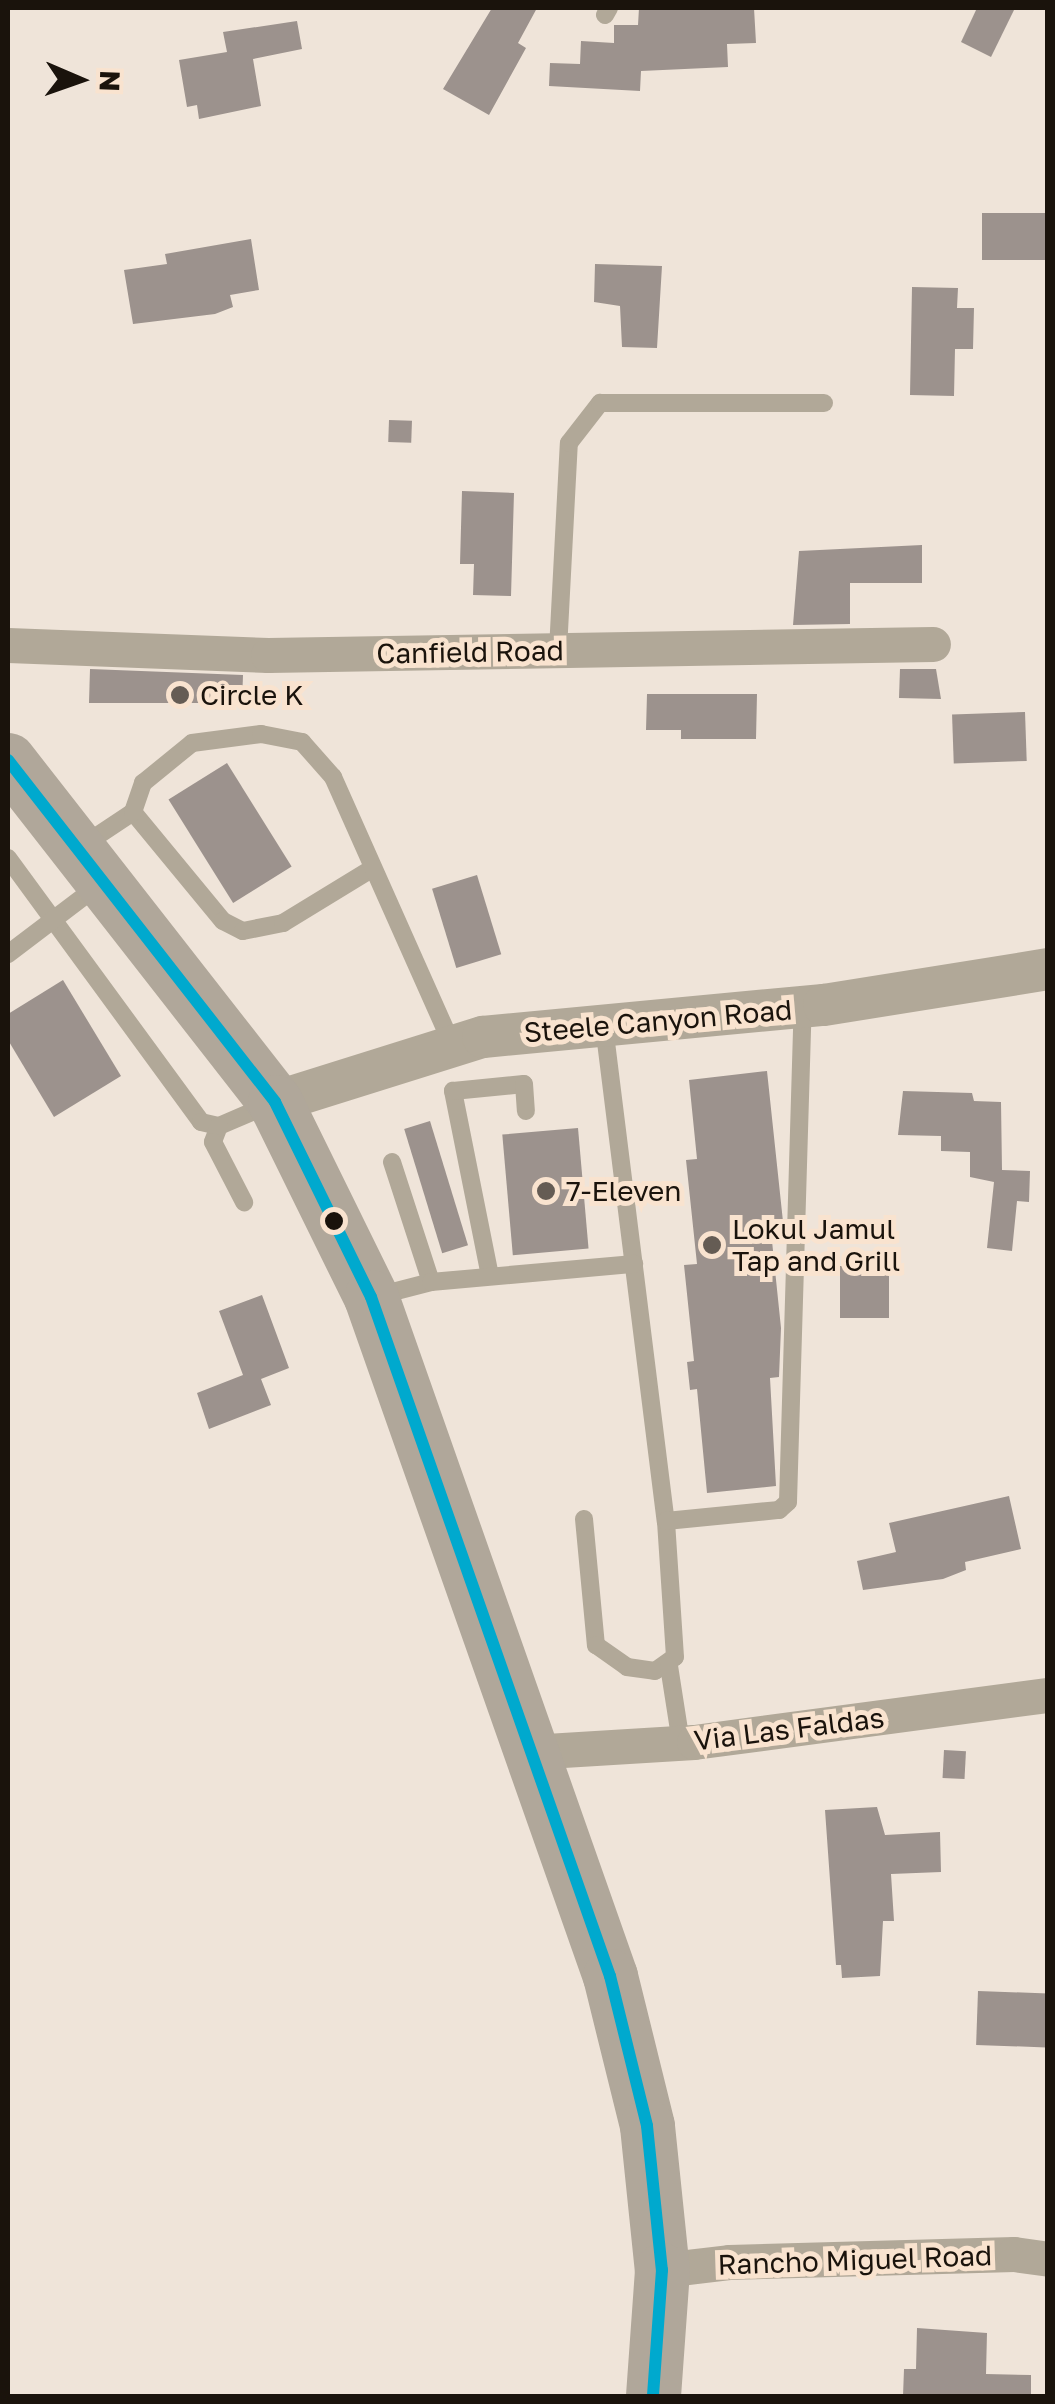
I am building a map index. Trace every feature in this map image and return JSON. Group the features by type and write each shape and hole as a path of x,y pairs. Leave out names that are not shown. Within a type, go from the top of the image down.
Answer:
{"highway":[{"path":"8,760 274,1102 371,1297 610,1976 647,2126 662,2270 654,2396"}],"street":[{"name":"Canfield Road","path":"8,646 268,654 933,644"},
{"name":"Steele Canyon Road","path":"274,1102 483,1037 802,1007 1048,969"},
{"name":"Via Las Faldas","path":"530,1752 681,1743 1048,1695"},
{"name":"Rancho Miguel Road","path":"662,2270 786,2260 1048,2259"}],"lane":[{"path":"558,650 568,443 600,403 824,403"},
{"path":"8,954 56,918 90,865 132,812 143,783 192,743 261,734 302,742 332,776 453,1047"},
{"path":"132,812 223,921 243,931 283,923 374,868"},
{"path":"8,858 56,918 201,1122 219,1126 274,1102"},
{"path":"666,1521 778,1510 792,1492 802,1007"},
{"path":"584,1520 596,1646 628,1667 655,1671 668,1666 675,1658 666,1521 604,1026"},
{"path":"490,1276 453,1091 524,1084 526,1111"},
{"path":"219,1126 213,1142 244,1202"},
{"path":"392,1162 431,1282"},
{"path":"371,1297 431,1282 634,1264"},
{"path":"668,1666 681,1743"}],"building":[{"path":"492,8 537,8 518,43 526,48 489,115 443,89"},
{"path":"639,8 754,8 756,43 727,44 728,67 641,71 640,91 549,86 550,63 580,64 581,41 614,43 614,25 638,25"},
{"path":"977,8 1015,8 991,57 961,42"},
{"path":"297,21 302,49 253,59 261,106 199,119 197,105 187,107 179,60 227,52 223,32"},
{"path":"982,213 1048,213 1048,260 982,260"},
{"path":"251,239 259,290 230,295 233,307 215,314 133,324 124,270 167,264 165,254"},
{"path":"595,264 662,266 657,348 622,347 620,306 594,302"},
{"path":"912,287 958,288 957,308 974,308 973,349 955,349 954,396 910,395"},
{"path":"389,420 412,421 411,443 388,442"},
{"path":"462,491 514,493 511,596 473,595 474,564 460,564"},
{"path":"922,545 922,583 850,583 850,624 793,625 799,551"},
{"path":"90,669 243,675 242,703 89,703"},
{"path":"900,669 936,669 941,699 899,698"},
{"path":"647,694 757,694 756,739 681,739 681,730 646,730"},
{"path":"1025,712 1027,761 954,764 952,715"},
{"path":"227,763 292,866 233,903 168,800"},
{"path":"477,875 501,954 456,968 432,889"},
{"path":"63,980 121,1076 54,1117 8,1040 8,1014"},
{"path":"767,1071 784,1231 783,1240 772,1241 781,1328 779,1377 770,1378 776,1486 707,1493 697,1389 690,1390 687,1362 694,1361 684,1265 697,1264 686,1160 697,1159 689,1080"},
{"path":"903,1091 972,1093 974,1101 1001,1102 1002,1170 1030,1171 1029,1202 1017,1201 1012,1251 987,1248 994,1182 970,1177 970,1152 941,1151 941,1136 898,1135"},
{"path":"430,1121 468,1245 442,1253 404,1129"},
{"name":"7-Eleven","path":"578,1128 589,1249 513,1255 502,1135"},
{"path":"840,1266 889,1266 889,1318 840,1318"},
{"path":"262,1295 289,1368 261,1379 271,1405 209,1429 197,1393 243,1375 219,1311"},
{"path":"1009,1496 1021,1549 965,1562 966,1570 943,1579 863,1590 857,1561 896,1552 889,1523"},
{"path":"944,1750 966,1751 965,1779 943,1778"},
{"path":"877,1807 885,1835 940,1832 941,1872 891,1874 894,1921 883,1921 880,1976 842,1978 841,1965 836,1965 825,1810"},
{"path":"978,1991 1048,1993 1046,2047 976,2045"},
{"path":"917,2328 987,2333 986,2374 1031,2375 1031,2396 903,2396 904,2369 916,2369"}],"transit line":[{"path":"8,760 275,1102 371,1297 610,1976 647,2126 662,2270 653,2396"}],"place":[{"name":"Circle K","path":"180,695"},
{"name":"7-Eleven","path":"546,1191"},
{"name":"Lokul Jamul Tap and Grill","path":"712,1245"}]}
